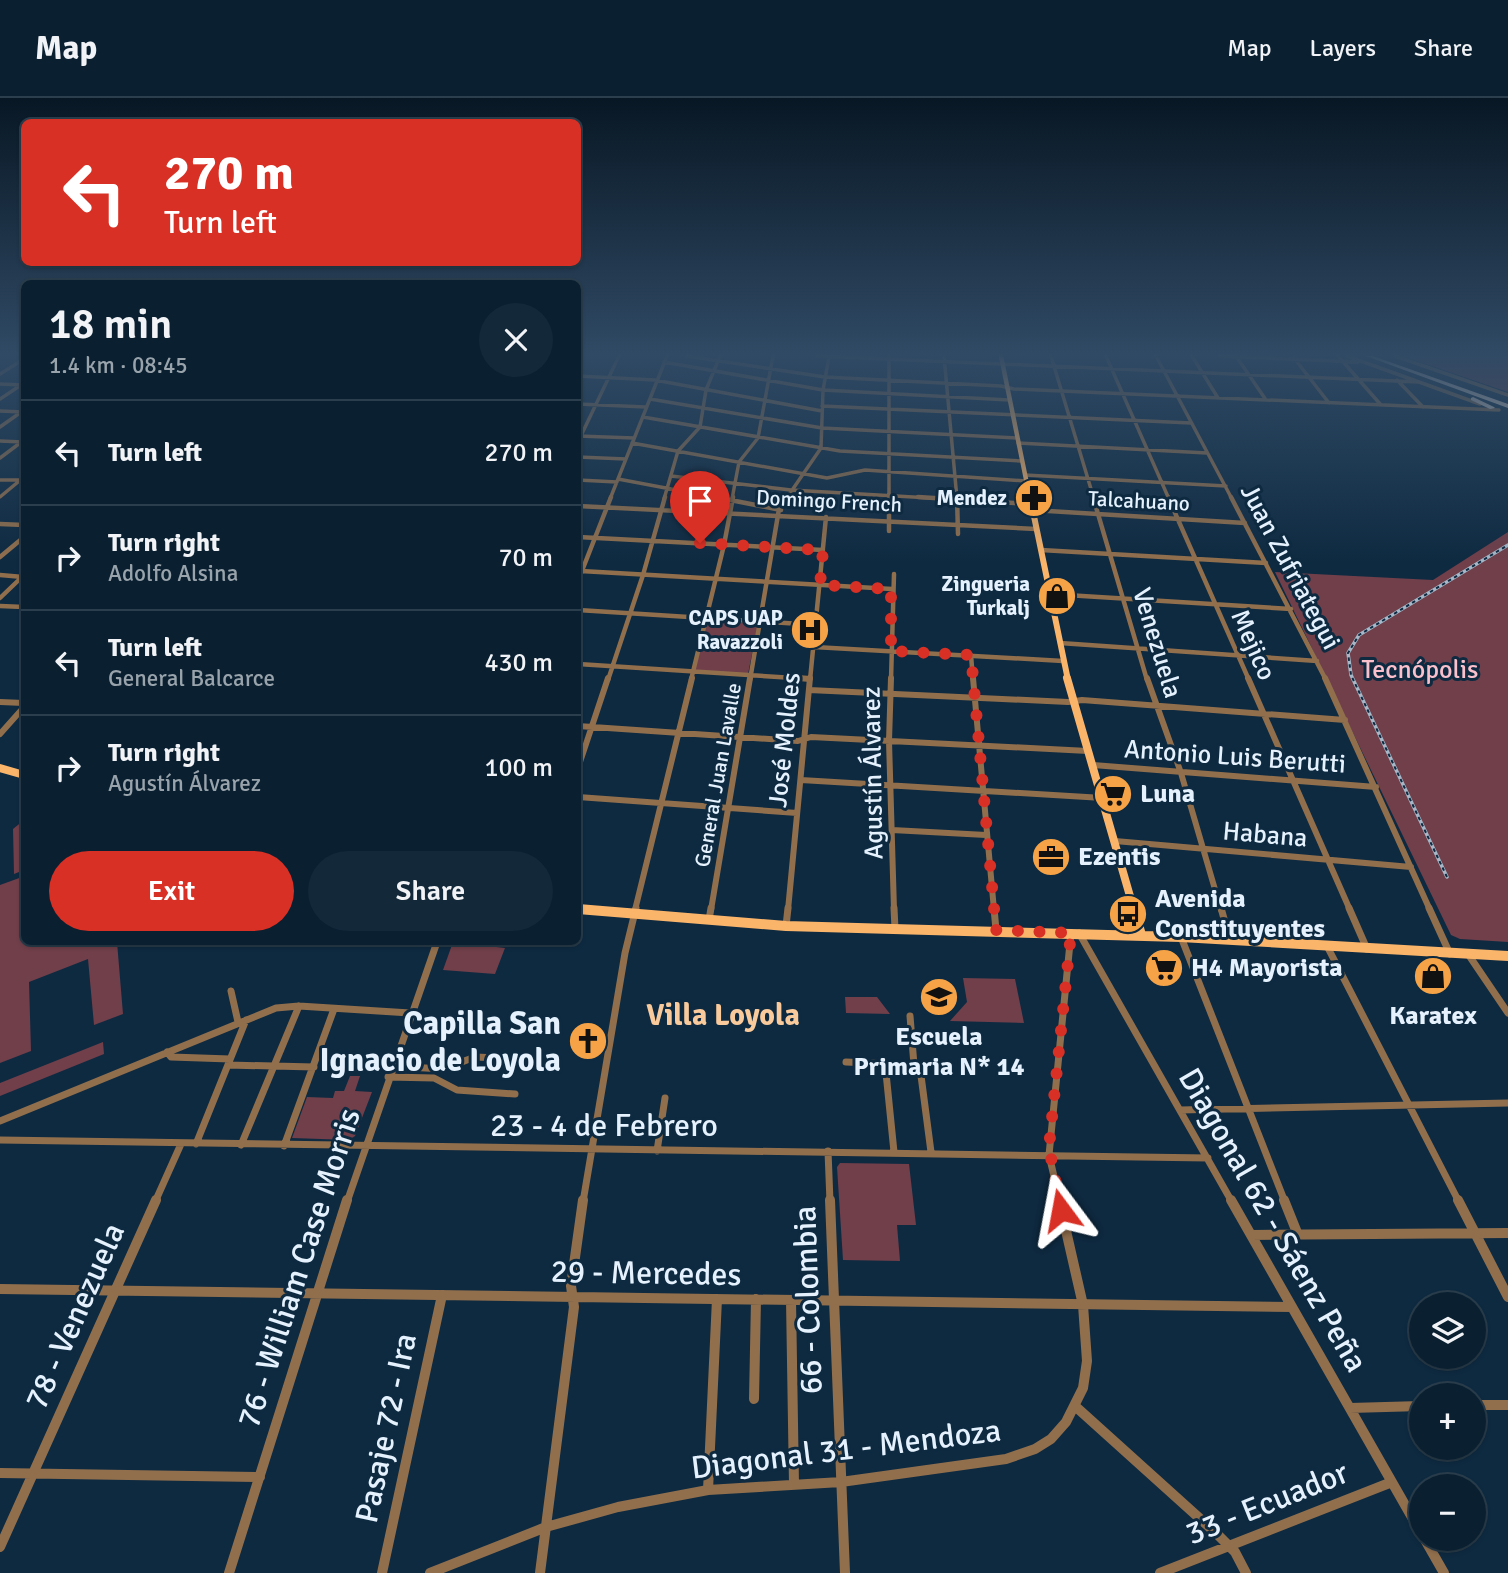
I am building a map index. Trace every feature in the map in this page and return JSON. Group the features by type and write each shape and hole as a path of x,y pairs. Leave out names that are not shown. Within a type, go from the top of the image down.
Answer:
{"main road":[{"path":"1014,425 1063,661 1141,935"},
{"path":"0,768 21,774"},
{"path":"581,909 786,926 1141,935 1508,956"}],"street":[{"path":"639,425 581,571 891,589"},
{"path":"689,425 821,448 1022,461"},
{"path":"540,1573 574,1307 571,1286 590,1150 634,914 724,545 733,484 739,462 758,438 761,425"},
{"path":"803,425 1078,447 1207,453"},
{"path":"821,448 822,425"},
{"path":"889,425 889,531"},
{"path":"950,425 958,534"},
{"name":"Venezuela","path":"1072,425 1155,706 1181,773 1230,940"},
{"name":"Mejico","path":"1136,425 1367,949"},
{"name":"Juan Zufriategui","path":"1191,425 1317,661 1450,954"},
{"path":"581,759 631,614 678,452 700,427"},
{"path":"581,436 633,441 678,452 827,478 865,470 1226,486"},
{"path":"0,441 21,442"},
{"path":"0,458 21,444"},
{"name":"General Juan Lavalle","path":"709,920 778,512 821,448"},
{"path":"581,457 626,459"},
{"name":"Talcahuano","path":"671,477 791,490 957,499 1097,514 1245,523"},
{"path":"0,480 21,479"},
{"path":"0,496 21,480"},
{"path":"581,480 617,481 667,489 778,512"},
{"name":"Domingo French","path":"581,506 778,512 1036,529"},
{"name":"José Moldes","path":"786,926 826,517"},
{"path":"0,524 21,525"},
{"path":"581,537 823,550"},
{"path":"0,557 21,540"},
{"path":"1041,550 1266,563"},
{"path":"0,575 21,576"},
{"name":"Agustín Álvarez","path":"894,575 891,589 889,741 895,929"},
{"path":"0,598 21,579"},
{"path":"1050,594 1291,609"},
{"path":"0,606 21,607"},
{"path":"581,610 816,625"},
{"path":"1060,643 1317,661"},
{"path":"814,647 1063,661"},
{"path":"971,655 996,930"},
{"path":"581,664 810,679"},
{"path":"809,690 975,699 1075,701 1345,720"},
{"path":"0,702 21,705"},
{"path":"0,734 21,709"},
{"name":"Antonio Luis Berutti","path":"581,726 798,741 889,741 1088,751"},
{"name":"Antonio Luis Berutti","path":"1093,765 1376,787"},
{"path":"801,780 1102,798"},
{"path":"581,797 797,813"},
{"path":"892,830 986,835"},
{"name":"Habana","path":"1115,841 1411,867"},
{"name":"Diagonal 62 - Sáenz Peña","path":"1075,933 1208,1158 1409,1512"},
{"name":"Diagonal 31 - Mendoza","path":"430,1573 546,1527 618,1507 708,1490 841,1482 1019,1455 1051,1439 1075,1406 1083,1388 1087,1361 1083,1305 1049,1155 1075,933"},
{"path":"1181,937 1298,1234"},
{"name":"76 - William Case Morris","path":"229,1573 387,1077 436,945"},
{"path":"1326,946 1508,1297"},
{"path":"1468,954 1508,1013"},
{"path":"196,1144 229,1062 242,1021 231,991"},
{"path":"0,1121 276,1008 299,1006 410,1013"},
{"path":"241,1144 299,1006"},
{"path":"284,1146 334,1009"},
{"path":"910,1016 914,1065"},
{"path":"167,1052 171,1057 314,1067"},
{"path":"391,1066 443,1069 475,1057 524,1059"},
{"path":"846,1062 914,1065 920,1068 931,1152"},
{"path":"886,1063 894,1152"},
{"path":"387,1077 434,1078 457,1090 516,1094"},
{"path":"657,1151 665,1098"},
{"path":"1180,1110 1508,1103"},
{"name":"23 - 4 de Febrero","path":"0,1140 1208,1158"},
{"name":"78 - Venezuela","path":"0,1547 181,1144"},
{"name":"66 - Colombia","path":"828,1151 845,1573"},
{"path":"1252,1235 1508,1233"},
{"name":"29 - Mercedes","path":"0,1289 1292,1307"},
{"name":"Pasaje 72 - Ira","path":"382,1573 442,1295"},
{"path":"754,1399 756,1299"},
{"path":"708,1490 717,1300"},
{"path":"791,1300 794,1485"},
{"path":"1486,1405 1508,1405"},
{"path":"1075,1406 1230,1547 1246,1573"},
{"path":"1350,1408 1409,1406"},
{"path":"0,1473 260,1477"},
{"name":"33 - Ecuador","path":"1160,1573 1392,1482"},
{"path":"1431,1551 1444,1573"}],"green space":[{"name":"Tecnópolis","path":"1508,532 1508,942 1460,939 1451,935 1275,572 1433,580"},
{"path":"707,620 758,624 748,674 695,670"},
{"path":"21,822 21,871 14,874 13,829"},
{"path":"21,877 21,945 117,945 123,1014 94,1025 88,959 29,982 31,1051 0,1063 0,885"},
{"path":"452,945 505,948 495,974 443,970"},
{"path":"963,978 1015,979 1024,1023 950,1021 967,1002"},
{"path":"845,997 877,997 890,1014 846,1013"},
{"path":"103,1042 104,1054 0,1096 0,1083"},
{"path":"350,1076 360,1076 355,1091 372,1092 355,1136 349,1140 292,1138 307,1097 333,1098 335,1091 344,1091"},
{"path":"840,1163 909,1164 916,1225 897,1225 900,1261 843,1260 837,1167"}],"railway":[{"path":"1447,877 1351,675 1348,653 1359,635 1508,545"}],"place":[{"name":"Mendez","path":"1034,498"},
{"name":"Zingueria Turkalj","path":"1057,596"},
{"name":"CAPS UAP Ravazzoli","path":"810,630"},
{"name":"Luna","path":"1113,794"},
{"name":"Ezentis","path":"1051,857"},
{"name":"Avenida Constituyentes","path":"1128,914"},
{"name":"H4 Mayorista","path":"1164,968"},
{"name":"Karatex","path":"1433,976"},
{"name":"Escuela Primaria N* 14","path":"939,997"},
{"name":"Capilla San Ignacio de Loyola","path":"588,1041"}],"district":[{"name":"Villa Loyola","path":"723,1015"}],"route":[{"path":"700,543 823,550 820,585 891,589 891,651 971,655 996,930 1071,933 1049,1147 1061,1210"}]}
